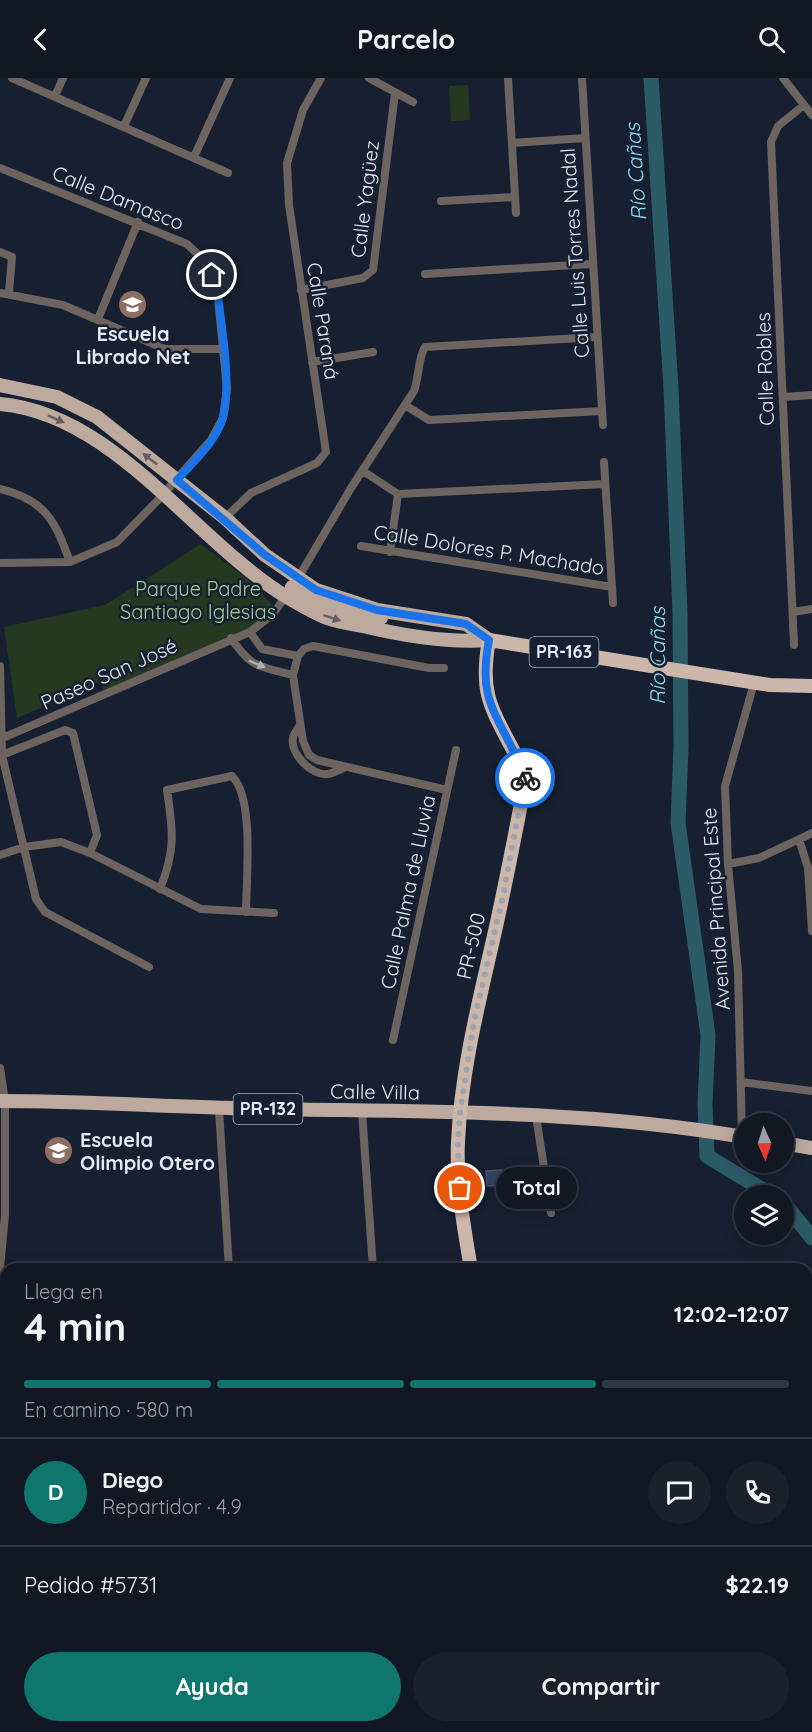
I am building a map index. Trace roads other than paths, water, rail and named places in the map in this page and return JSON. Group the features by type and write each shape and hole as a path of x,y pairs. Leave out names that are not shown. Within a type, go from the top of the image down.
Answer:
{"highway":[{"name":"PR-163","path":"489,640 754,683 785,687 812,686"},
{"name":"PR-500","path":"470,1263 463,1223 458,1145 460,1113 474,1021 503,896 525,783 522,766 494,713 485,690 484,666 489,640"}],"main road":[{"name":"PR-163","path":"0,385 57,397 97,417 225,518 265,555 291,588 328,618 379,630 439,640 464,642 489,640"},
{"name":"PR-163","path":"0,404 55,417 106,447 224,547 291,588 329,605 361,615 384,618 416,616 466,624 489,640"},
{"name":"Calle Villa","path":"3,1101 219,1109 536,1116 678,1127 734,1135"},
{"path":"794,1145 812,1148"}],"street":[{"path":"12,78 228,172"},
{"path":"55,96 63,78"},
{"path":"124,126 146,78"},
{"path":"194,157 230,78"},
{"name":"Calle Paraná","path":"225,518 251,493 317,463 326,452 289,206 287,164 303,110 321,78"},
{"path":"369,78 413,102"},
{"path":"508,78 516,213"},
{"name":"Calle Luis Torres Nadal","path":"582,78 591,264 603,425"},
{"path":"783,78 812,115"},
{"name":"Calle Yagüez","path":"301,290 363,278 373,270 395,93"},
{"name":"Calle Robles","path":"794,645 771,142 778,126 804,105"},
{"path":"512,143 585,138"},
{"name":"Calle Damasco","path":"0,168 138,222 187,244 207,263 217,288 226,389 223,418 212,440 117,542 70,562 0,563"},
{"path":"441,201 515,197"},
{"path":"98,319 138,222"},
{"path":"0,252 12,257 4,293 63,305 165,349 223,349"},
{"path":"425,274 591,264"},
{"name":"Paseo San José","path":"0,739 231,638 250,632 273,614 417,384 421,354 425,347 597,337"},
{"path":"312,362 373,352"},
{"path":"362,354 364,365"},
{"path":"783,398 812,395"},
{"path":"405,405 429,420 602,411"},
{"path":"604,462 613,603"},
{"path":"363,471 398,494 605,483"},
{"path":"0,489 20,494 38,505 58,527 70,562"},
{"path":"390,552 398,494"},
{"name":"Calle Dolores P. Machado","path":"361,546 612,587"},
{"path":"793,612 812,609"},
{"path":"250,632 262,649 298,656"},
{"path":"231,638 252,663 293,675"},
{"path":"444,668 429,668 312,646 304,649 298,656 293,675 303,741 309,754 317,760 447,790"},
{"path":"0,666 2,755 36,898 45,912 149,967"},
{"name":"Avenida Principal Este","path":"740,1113 738,970 728,864 725,786 754,683"},
{"path":"2,755 66,730 73,733 97,835 90,853"},
{"name":"Calle Palma de Lluvia","path":"393,1040 456,750"},
{"path":"160,889 170,862 173,828 167,790 232,776 241,785 247,823 246,912"},
{"path":"728,864 759,858 812,832"},
{"path":"799,839 808,868 812,931"},
{"path":"0,855 24,847 61,842 90,853 201,909 274,913"},
{"path":"0,1068 3,1101 5,1215 1,1263"},
{"path":"741,1082 812,1091"},
{"path":"219,1109 229,1263"},
{"path":"362,1111 373,1263"},
{"path":"536,1116 551,1213"}],"waterway":[{"name":"Río Cañas","path":"651,78 671,388 680,613 681,747 678,823 708,1035 705,1104 707,1156 755,1185"},
{"name":"Río Cañas","path":"794,1216 812,1238"}],"place":[{"name":"Escuela Librado Net","path":"133,304"},
{"name":"Escuela Olimpio Otero","path":"59,1151"},
{"name":"Total","path":"460,1188"}],"park label":[{"name":"Parque Padre Santiago Iglesias","path":"198,600"}]}
